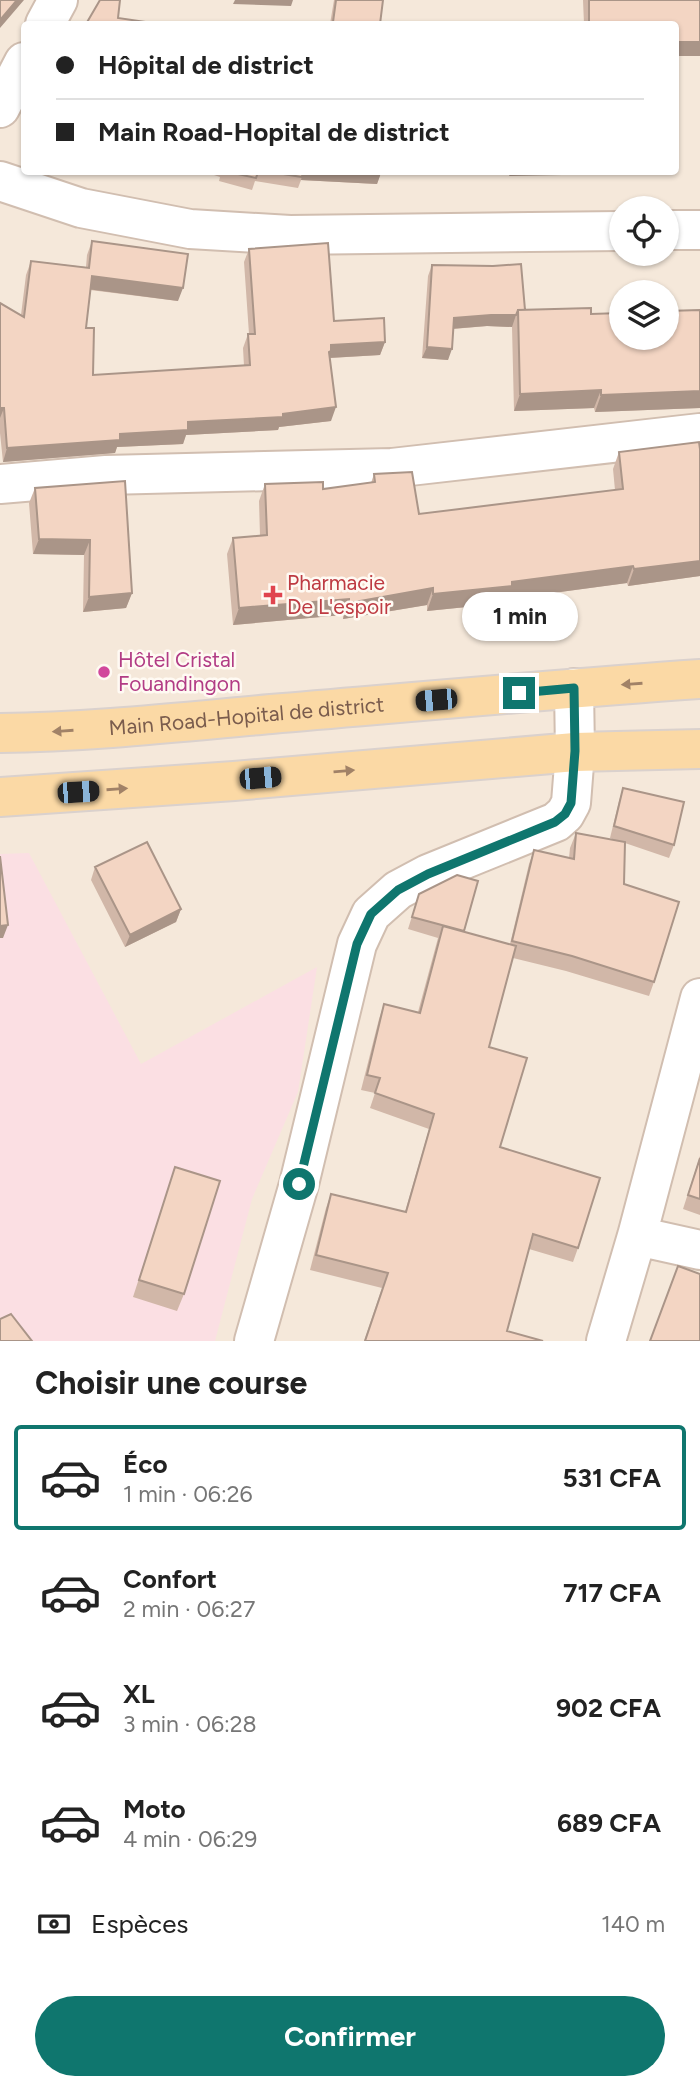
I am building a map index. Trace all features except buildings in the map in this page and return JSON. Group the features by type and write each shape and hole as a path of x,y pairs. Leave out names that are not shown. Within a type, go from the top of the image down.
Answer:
{"main road":[{"name":"Main Road-Hopital de district","path":"0,733 134,726 700,679"},
{"path":"0,797 575,751 700,749"}],"street":[{"path":"47,21 58,0"},
{"path":"0,107 21,68"},
{"path":"0,181 81,208 190,229 290,235 609,231"},
{"path":"679,230 700,230"},
{"path":"0,485 106,475 392,467 700,433"},
{"path":"254,1341 299,1184 357,944 371,914 398,890 428,874 555,822 565,814 571,803 575,751 574,688"},
{"path":"606,1341 637,1236 700,998"},
{"path":"637,1236 700,1250"}],"shaded area":[{"path":"0,0 700,0 700,1341 0,1341"},
{"path":"29,853 141,1064 317,967 298,1092 252,1199 215,1341 0,1341 0,854"}],"place":[{"name":"Pharmacie De L'espoir","path":"273,595"},
{"name":"Hôtel Cristal Fouandingon","path":"104,672"}],"route":[{"path":"299,1184 357,944 371,914 398,890 428,874 555,822 565,814 571,803 575,751 574,688 519,693"}]}
